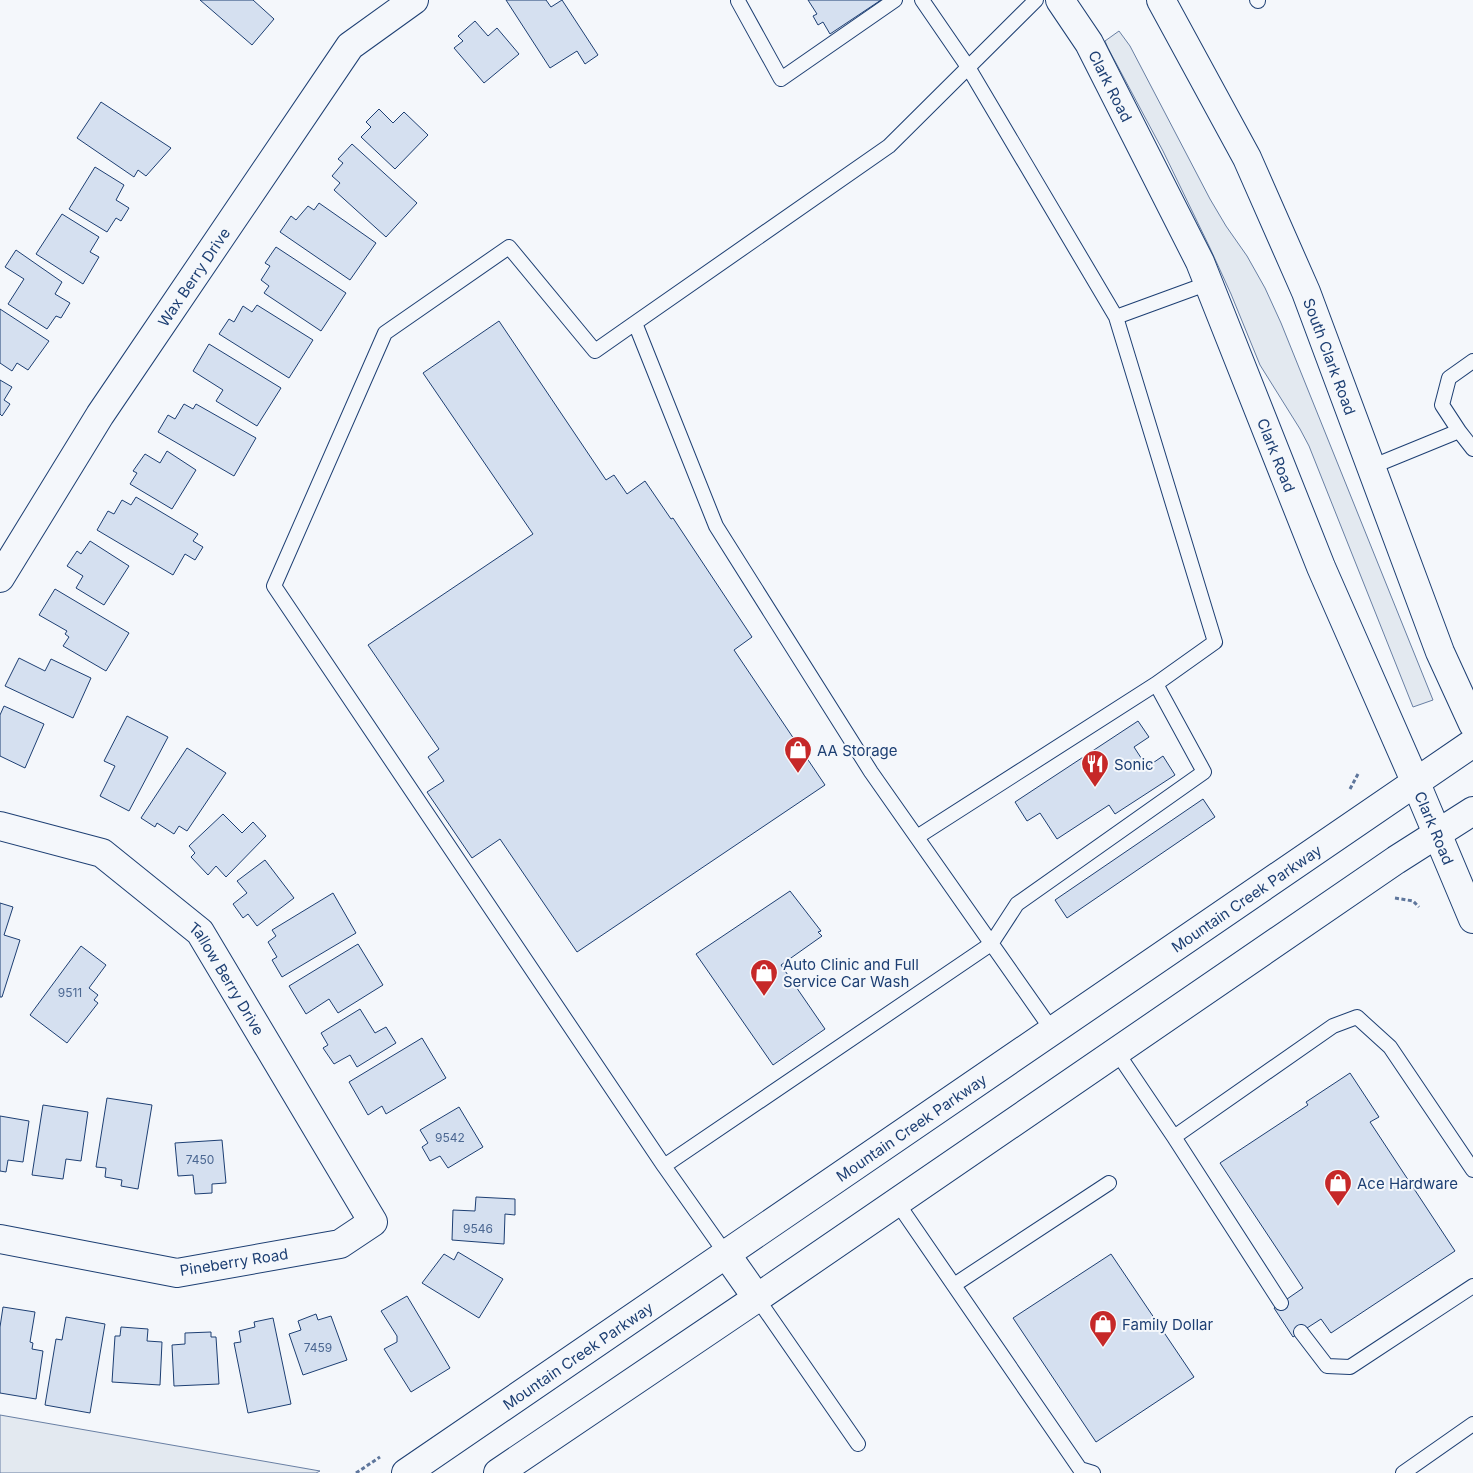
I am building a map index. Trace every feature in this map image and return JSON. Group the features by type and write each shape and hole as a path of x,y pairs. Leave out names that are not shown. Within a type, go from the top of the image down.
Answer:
{"main road":[{"name":"Wax Berry Drive","path":"0,578 100,415 350,46 414,0"},
{"name":"Clark Road","path":"1060,0 1088,43 1200,262 1322,567 1473,919"},
{"name":"South Clark Road","path":"1160,0 1247,158 1306,292 1440,652 1473,724"},
{"name":"Mountain Creek Parkway","path":"406,1473 1473,743"},
{"path":"498,1473 757,1298 1116,1051 1473,811"},
{"name":"Tallow Berry Drive","path":"0,826 102,853 200,932 373,1222"},
{"name":"Pineberry Road","path":"0,1239 177,1273 340,1244 373,1222"},
{"path":"726,1254 757,1298"}],"lane":[{"path":"738,1 781,79 895,0"},
{"path":"917,838 1156,684 1215,642 1116,317 968,67 922,0"},
{"path":"726,1254 664,1166 274,586 385,333 510,247 595,351 889,146 1036,0"},
{"path":"1116,317 1209,283"},
{"path":"636,323 716,526 870,772 1052,1030"},
{"path":"1473,362 1449,378 1442,405 1473,449"},
{"path":"1371,467 1459,431"},
{"path":"664,1166 991,944 1017,904 1204,772 1156,684"},
{"path":"1174,1137 1333,1026 1357,1017 1390,1046 1473,1170"},
{"path":"1116,1051 1281,1303"},
{"path":"954,1285 1109,1183"},
{"path":"896,1201 1080,1469 1093,1473"},
{"path":"1302,1332 1327,1366 1350,1367 1473,1286"},
{"path":"757,1298 858,1444"},
{"path":"1403,1473 1473,1424"}],"shaded area":[{"path":"1119,31 1130,46 1210,199 1247,256 1265,288 1281,323 1433,700 1413,707 1309,446 1260,365 1210,248 1163,151 1108,48 1105,41"},
{"path":"0,1415 320,1471 316,1473 0,1473"}],"building":[{"path":"200,0 253,0 274,19 252,45"},
{"path":"506,0 546,0 551,7 562,0 598,55 585,64 577,51 550,68"},
{"path":"808,0 881,0 830,34 823,22 818,25 813,16 817,14"},
{"path":"475,21 488,36 497,28 519,54 484,83 454,48 463,41 458,36"},
{"path":"101,102 171,148 146,176 138,170 134,177 77,138"},
{"path":"379,109 393,123 404,112 428,135 395,169 361,137 371,127 366,122"},
{"path":"352,144 417,203 386,237 334,190 340,183 332,176 343,163 338,159"},
{"path":"95,167 124,185 116,200 129,208 121,221 116,218 107,232 69,209"},
{"path":"319,203 376,243 350,280 280,232 291,216 296,220 308,206 314,210"},
{"path":"62,214 99,237 90,252 99,257 83,284 36,254"},
{"path":"276,247 346,293 321,331 264,293 269,286 261,280 270,266 265,263"},
{"path":"16,250 62,282 55,294 70,303 61,318 56,316 47,329 8,304 24,279 5,267"},
{"path":"257,305 313,340 289,378 219,334 229,319 234,322 243,306 252,312"},
{"path":"0,309 49,341 28,370 17,363 12,371 0,363"},
{"path":"499,321 606,480 614,475 627,494 645,481 671,519 673,518 752,637 734,650 825,785 577,952 500,839 472,858 427,792 444,781 428,757 439,749 368,645 533,534 423,373"},
{"path":"209,344 281,388 257,426 216,401 223,390 193,371"},
{"path":"0,380 12,387 4,400 10,404 2,416 0,414"},
{"path":"184,404 193,409 196,404 256,438 234,476 158,432 168,415 175,419"},
{"path":"167,451 196,470 172,509 130,484 137,473 133,471 145,454 160,463"},
{"path":"136,497 198,534 193,541 203,547 195,560 185,554 173,575 97,530 108,511 114,514 122,500 131,505"},
{"path":"90,541 129,566 104,605 76,588 83,576 67,566 77,551 81,554"},
{"path":"55,589 129,633 106,671 63,646 69,637 65,634 67,631 39,615"},
{"path":"19,658 45,671 51,659 91,678 73,718 5,686"},
{"path":"4,706 44,724 25,768 0,756 0,715"},
{"path":"127,716 168,737 129,811 100,796 115,766 104,761"},
{"name":"Sonic","path":"1138,721 1149,737 1134,747 1147,767 1163,756 1175,775 1115,814 1109,805 1057,839 1040,813 1027,821 1015,802"},
{"path":"187,748 226,773 187,831 179,826 174,834 157,823 155,827 141,818"},
{"path":"1203,799 1215,817 1067,918 1055,900"},
{"path":"223,814 242,833 253,822 266,836 226,877 216,866 208,875 191,857 195,853 189,846"},
{"path":"265,860 294,898 257,926 248,914 243,918 233,904 247,893 237,881"},
{"name":"Auto Clinic and Full Service Car Wash","path":"790,891 821,931 818,932 822,936 781,965 825,1029 773,1065 696,954"},
{"path":"333,893 356,933 282,977 272,960 277,957 268,942 276,936 272,930"},
{"path":"0,903 13,907 4,935 20,940 2,997 0,997"},
{"path":"358,944 383,985 338,1013 329,999 306,1014 289,986"},
{"path":"81,946 106,965 89,988 98,995 94,1000 98,1003 67,1043 30,1015"},
{"path":"360,1009 375,1033 386,1027 396,1043 357,1067 350,1055 334,1064 323,1048 328,1045 321,1033"},
{"path":"422,1038 446,1078 386,1114 382,1106 368,1115 349,1082"},
{"name":"Ace Hardware","path":"1350,1073 1379,1117 1370,1122 1455,1251 1331,1333 1321,1319 1293,1337 1274,1308 1303,1288 1220,1163 1308,1105 1306,1102"},
{"path":"107,1098 152,1105 138,1189 121,1186 122,1180 105,1177 106,1168 96,1167"},
{"path":"43,1105 88,1112 81,1161 66,1159 63,1179 32,1175"},
{"path":"459,1107 483,1147 448,1168 440,1156 430,1161 422,1147 428,1143 420,1130"},
{"path":"0,1116 29,1121 23,1162 8,1160 6,1172 0,1171"},
{"path":"222,1140 226,1183 212,1184 212,1193 195,1194 193,1175 178,1176 175,1143"},
{"path":"476,1197 515,1199 515,1215 505,1214 504,1244 452,1240 453,1210 475,1211"},
{"path":"458,1252 503,1279 479,1318 422,1283 444,1254 454,1260"},
{"name":"Family Dollar","path":"1111,1254 1194,1377 1096,1442 1013,1318"},
{"path":"407,1296 450,1368 411,1392 384,1349 397,1342 397,1336 381,1311"},
{"path":"3,1307 35,1312 30,1342 33,1343 32,1349 43,1351 36,1399 0,1393 0,1327"},
{"path":"316,1314 318,1320 331,1316 347,1360 303,1375 289,1334 301,1330 298,1321"},
{"path":"66,1317 105,1324 90,1413 45,1405 56,1339 62,1340"},
{"path":"273,1318 291,1404 248,1413 234,1343 241,1342 239,1331 255,1327 254,1322"},
{"path":"121,1327 148,1329 147,1341 162,1342 160,1385 112,1382 115,1336 120,1336"},
{"path":"211,1332 211,1337 216,1337 219,1384 174,1386 172,1345 185,1344 185,1333"}],"place":[{"name":"AA Storage","path":"798,774"},
{"name":"Sonic","path":"1095,788"},
{"name":"Auto Clinic and Full Service Car Wash","path":"764,997"},
{"name":"Ace Hardware","path":"1338,1207"},
{"name":"Family Dollar","path":"1103,1348"}]}
